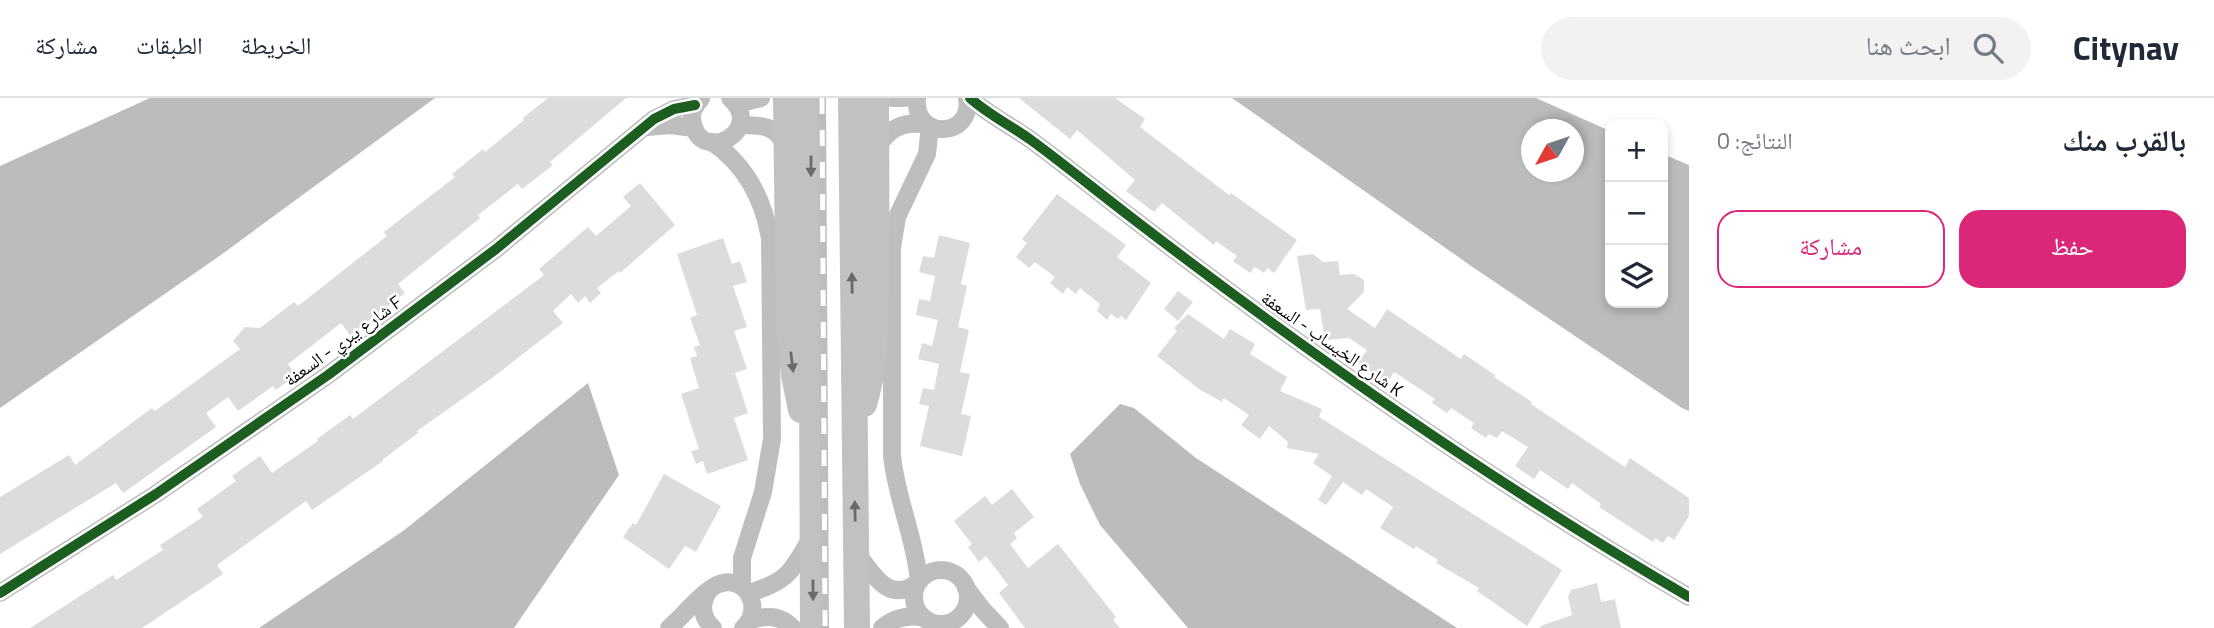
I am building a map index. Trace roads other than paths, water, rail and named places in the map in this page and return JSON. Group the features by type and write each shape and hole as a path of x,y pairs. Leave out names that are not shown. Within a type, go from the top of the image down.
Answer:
{"main road":[{"path":"786,98 790,351 798,400 812,447"},
{"path":"811,98 813,628"},
{"path":"851,98 857,628"},
{"path":"854,428 870,381 874,349 876,98"}],"street":[{"path":"747,625 754,606 746,589 741,567 744,548 767,475 772,430 770,238 765,214 741,157 738,129 741,118 733,100 761,98"},
{"path":"891,98 905,98"},
{"path":"918,98 919,114 929,126 929,145 924,163 897,217 892,248 892,455 896,484 911,533 918,582 915,604 924,621"},
{"path":"924,163 967,111 969,98"},
{"name":"شارع الخيساب - السعفة K","path":"969,98 1039,146 1204,274 1386,404 1574,527 1689,597"},
{"path":"699,102 692,121 694,128 705,140 725,141 738,129 759,125 771,128 780,136 785,148"},
{"name":"شارع يبري - السعفة F","path":"0,593 156,494 328,375 496,249 663,113 699,102"},
{"name":"شارع الخيساب - السعفة K","path":"876,151 885,135 910,123 943,130 957,125 986,122 1012,128"},
{"path":"646,127 670,125 694,128"},
{"path":"712,142 733,159 750,180"},
{"path":"911,533 925,555 961,579 1000,628"},
{"path":"710,625 703,610 712,588 729,582 746,589 769,587 791,572 813,535"},
{"path":"669,628 712,588 744,548"},
{"path":"856,552 885,587 902,591 911,588 930,572 945,570"},
{"path":"952,622 967,603 965,587"},
{"path":"747,625 768,616 783,620 793,628"},
{"path":"882,628 904,616 938,624 980,620 1000,628"},
{"path":"669,628 688,623 710,625"}],"railway":[{"path":"822,98 825,628"}]}
